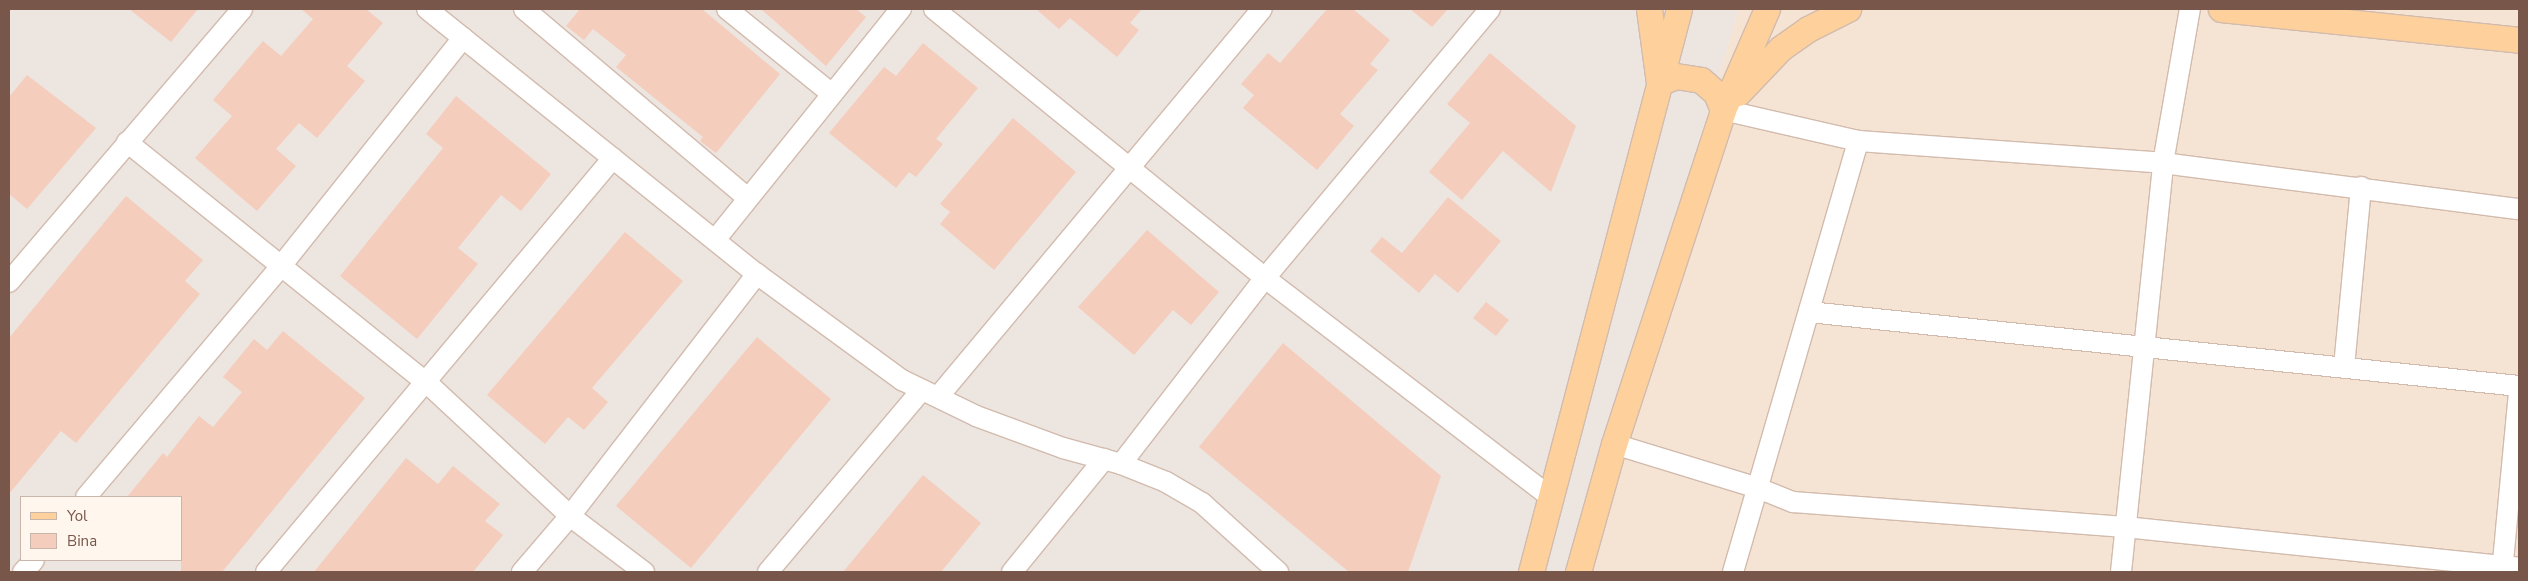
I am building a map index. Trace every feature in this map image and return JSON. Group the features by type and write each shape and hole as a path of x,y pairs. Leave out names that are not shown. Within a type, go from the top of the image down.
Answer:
{"main road":[{"path":"1649,9 1659,83"},
{"path":"1531,572 1679,9"},
{"path":"1578,572 1614,444 1723,110 1767,9"},
{"path":"1723,110 1781,48 1808,29 1848,9"},
{"path":"2221,9 2519,40"},
{"path":"1659,83 1676,76 1701,80 1716,93 1723,110"}],"street":[{"path":"9,282 242,9"},
{"path":"427,9 757,274 902,380 976,416 1113,461 1202,503 1278,572"},
{"path":"524,9 748,198"},
{"path":"727,9 832,94"},
{"path":"715,240 901,9"},
{"path":"934,9 1130,166 1265,278 1550,497"},
{"path":"768,572 930,393 1130,166 1262,9"},
{"path":"1012,572 1113,461 1490,9"},
{"path":"2121,572 2163,163 2190,9"},
{"path":"87,496 281,266 462,38"},
{"path":"1723,110 1858,141 2163,163 2361,187 2519,209"},
{"path":"1733,572 1858,141"},
{"path":"127,142 426,382 570,516 644,572"},
{"path":"266,572 613,158"},
{"path":"2344,367 2361,187"},
{"path":"522,572 570,516 757,274"},
{"path":"1809,312 2519,386"},
{"path":"1614,444 1758,488 1793,502 2125,527 2508,569 2519,393"},
{"path":"23,572 33,561"}],"shaded area":[{"path":"9,9 1739,9 1569,572 9,572"},
{"path":"1739,9 2519,9 2519,572 1569,572"}],"building":[{"path":"129,9 198,9 171,42"},
{"path":"301,9 366,9 383,23 347,66 365,81 317,138 299,123 276,149 296,166 257,211 195,158 232,116 213,100 263,41 281,56 313,19"},
{"path":"580,9 702,9 780,74 716,153 700,141 703,137 616,67 626,55 593,29 584,40 566,26"},
{"path":"761,9 856,9 866,17 826,66"},
{"path":"1036,9 1142,9 1130,23 1139,30 1117,57 1070,18 1059,29"},
{"path":"1327,9 1353,9 1390,40 1370,64 1378,70 1340,114 1354,126 1317,170 1243,108 1254,95 1241,84 1268,53 1280,63"},
{"path":"1410,9 1448,9 1432,27"},
{"path":"923,43 978,88 936,139 943,144 916,177 909,172 896,188 829,133 884,67 896,76"},
{"path":"1490,53 1576,126 1551,192 1503,151 1462,200 1429,172 1470,123 1447,104"},
{"path":"27,75 96,128 27,209 9,194 9,97"},
{"path":"456,96 551,174 521,211 501,195 458,248 478,264 417,339 340,276 443,148 426,134"},
{"path":"1013,118 1076,172 994,270 940,224 950,212 940,204"},
{"path":"126,196 203,260 185,281 200,294 76,443 61,431 9,494 9,338"},
{"path":"1448,197 1501,241 1458,293 1435,274 1419,293 1370,251 1382,237 1402,253"},
{"path":"1147,230 1219,292 1191,325 1173,310 1134,355 1078,307"},
{"path":"625,232 683,281 592,388 608,402 584,430 568,417 545,444 487,395"},
{"path":"1486,302 1509,320 1496,336 1473,318"},
{"path":"283,331 365,398 222,572 181,572 182,496 128,496 163,453 167,457 199,416 213,427 242,392 223,377 254,339 267,350"},
{"path":"757,337 831,399 691,568 616,506"},
{"path":"1283,343 1441,476 1408,572 1349,572 1199,447"},
{"path":"406,458 438,484 453,466 500,504 485,521 503,535 473,572 314,572"},
{"path":"923,475 981,523 941,572 843,572"}]}
